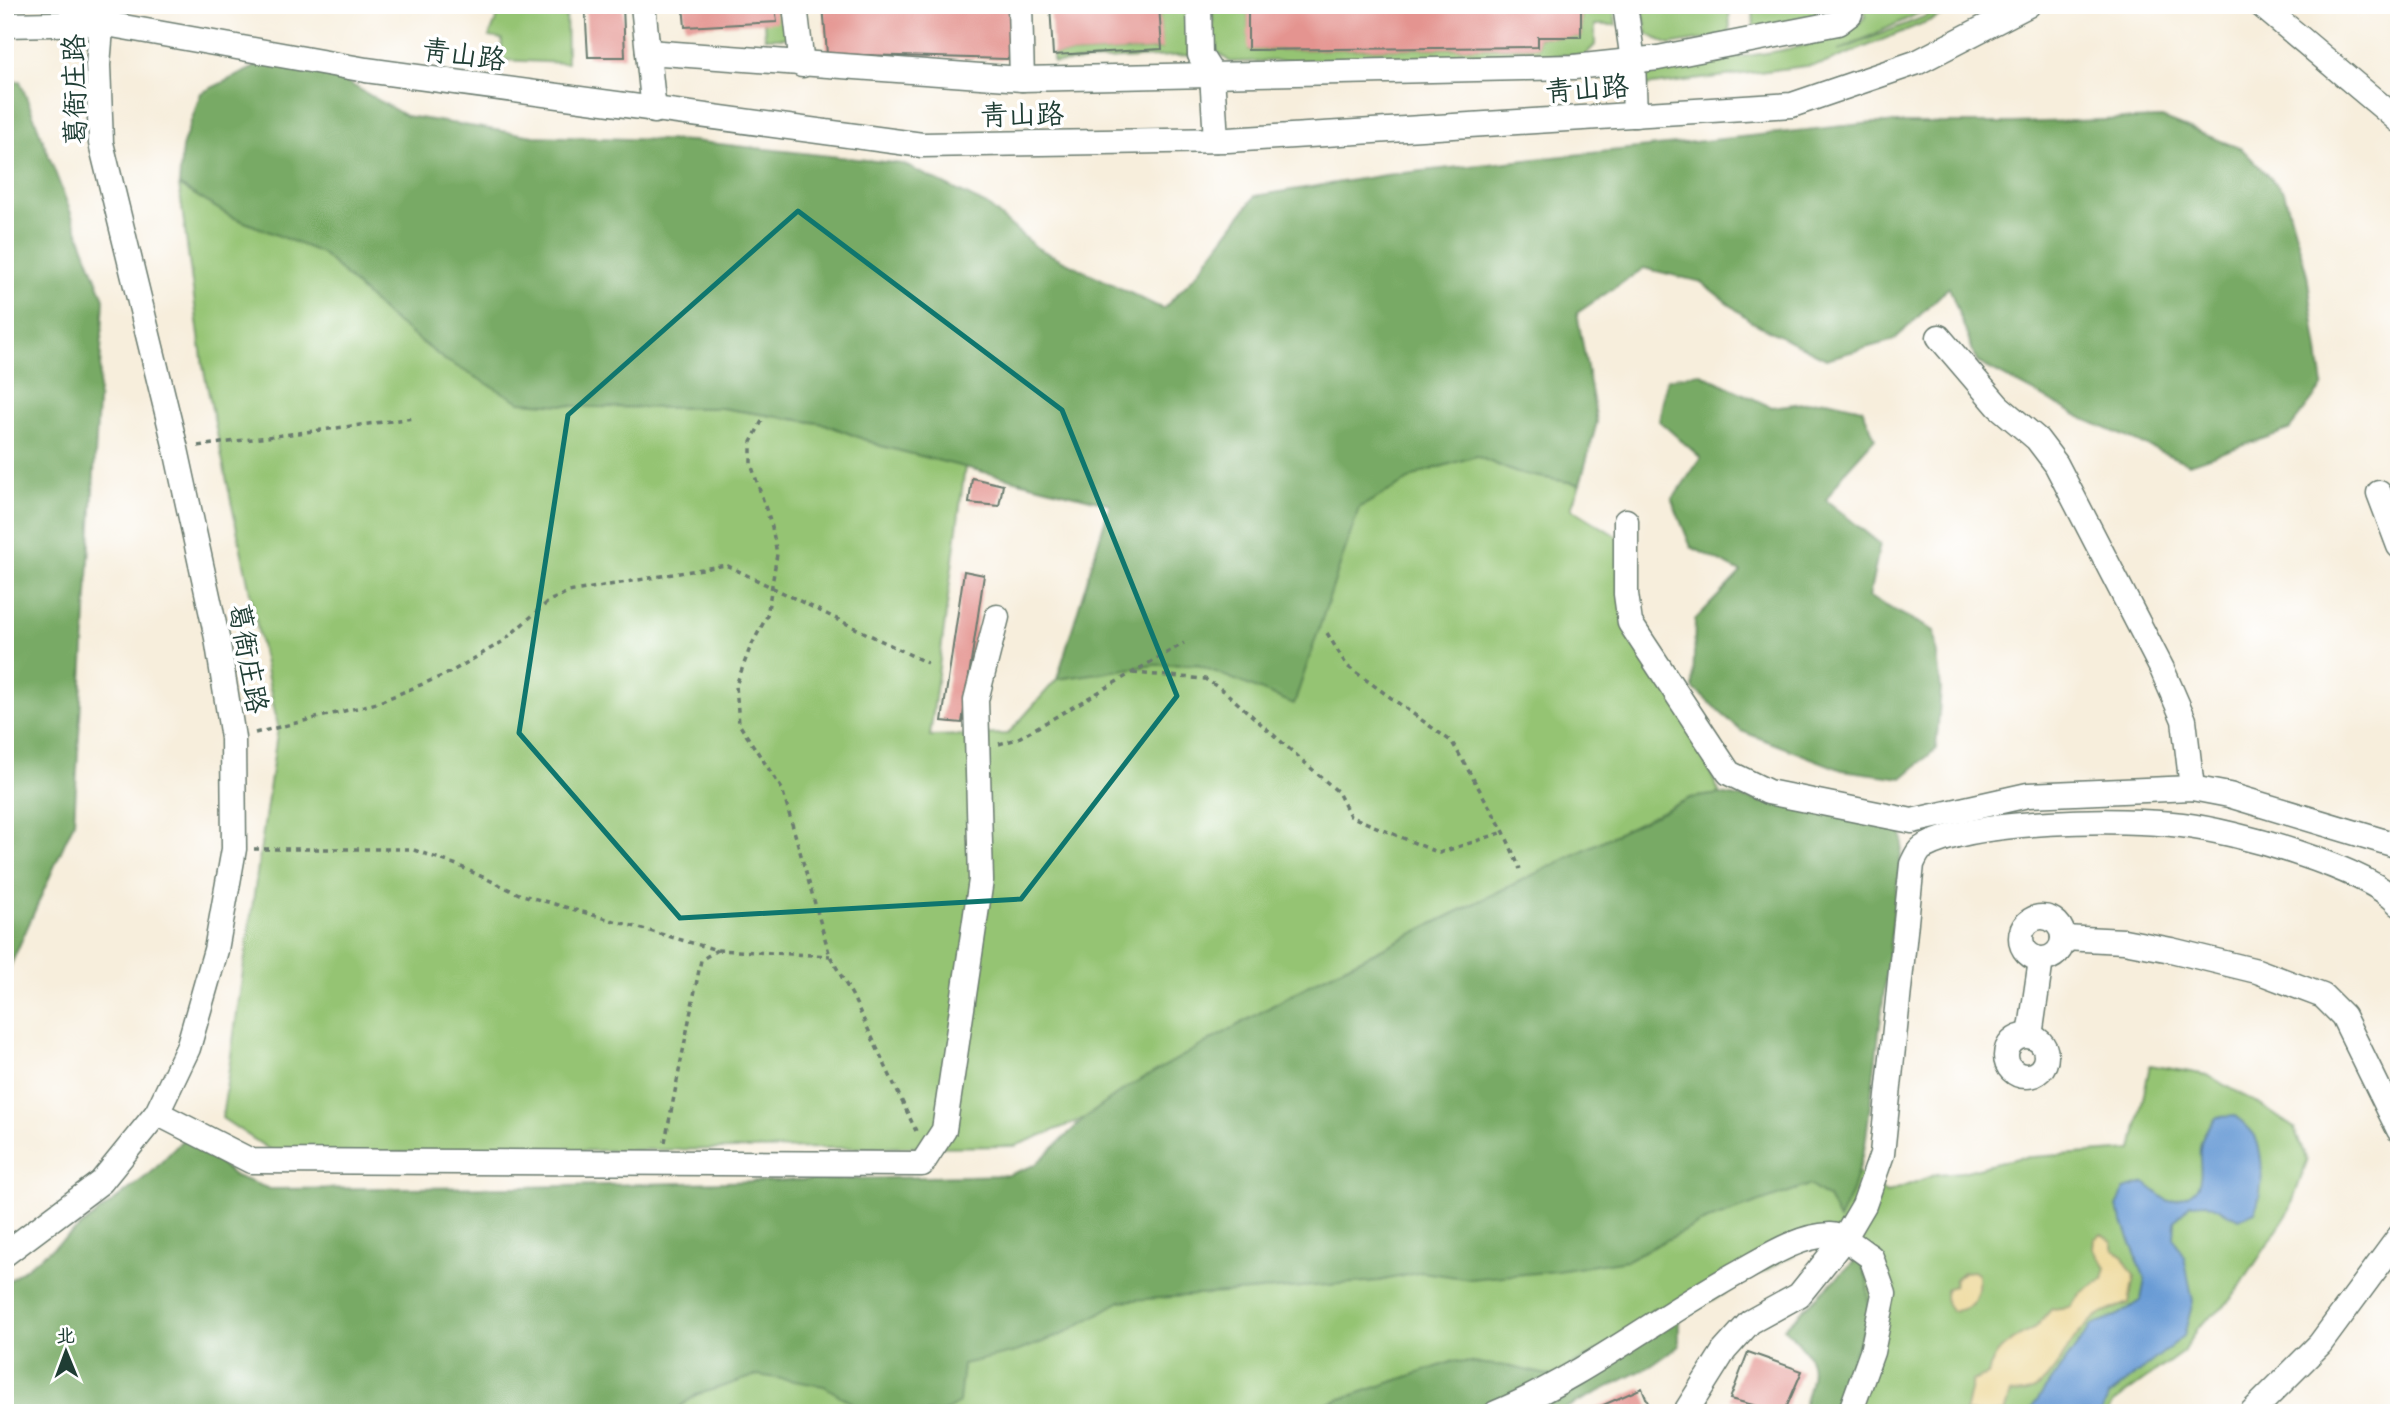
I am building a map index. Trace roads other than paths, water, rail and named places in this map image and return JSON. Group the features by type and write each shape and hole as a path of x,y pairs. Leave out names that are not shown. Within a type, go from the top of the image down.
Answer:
{"street":[{"path":"643,5 654,111"},
{"path":"795,5 802,65"},
{"path":"1020,5 1022,79"},
{"path":"1199,5 1200,55 1212,74 1216,140"},
{"path":"1625,5 1633,61 1635,115"},
{"path":"648,52 1022,79 1574,67 1633,61 1838,23 1850,14 1852,5"},
{"name":"青山路","path":"5,26 102,14 366,70 654,111 922,145 1216,140 1792,105 1918,62 2028,5"},
{"path":"2261,5 2399,121"},
{"name":"葛衙庄路","path":"5,1254 101,1182 158,1113 188,1048 216,950 234,849 233,738 217,638 176,449 101,143 98,65 102,14"},
{"path":"1938,337 1998,406 2037,439 2056,464 2162,669 2184,720 2192,788"},
{"path":"2379,493 2399,546"},
{"path":"1626,521 1626,594 1630,623 1728,773 1768,792 1912,821 2028,795 2192,788 2229,795 2399,846"},
{"path":"158,1113 251,1161 922,1164 944,1130 981,880 976,700 998,617"},
{"path":"1685,1413 1724,1351 1750,1322 1799,1295 1844,1239 1864,1205 1882,1154 1912,864 1921,848 1958,834 2063,822 2182,825 2286,849 2352,873 2391,895 2399,904"},
{"path":"2047,918 2059,925 2063,938 2059,951 2041,960 2028,954 2021,942 2028,923 2047,918"},
{"path":"2063,938 2124,941 2171,950 2257,971 2323,996 2343,1016 2399,1130"},
{"path":"2030,1036 2041,960"},
{"path":"1496,1413 1530,1399 1692,1298 1781,1249 1809,1238 1832,1235 1844,1239 1871,1257 1884,1294 1872,1352 1850,1413"},
{"path":"2250,1413 2320,1344 2382,1264 2399,1237"}],"water":[{"path":"2236,1116 2253,1133 2258,1145 2262,1174 2258,1203 2255,1212 2239,1219 2207,1203 2190,1204 2175,1221 2174,1238 2184,1257 2193,1301 2184,1336 2109,1396 2101,1413 2028,1413 2092,1325 2118,1315 2141,1300 2145,1279 2117,1207 2124,1189 2145,1183 2168,1201 2194,1191 2199,1184 2200,1146 2204,1133 2217,1117"}]}
